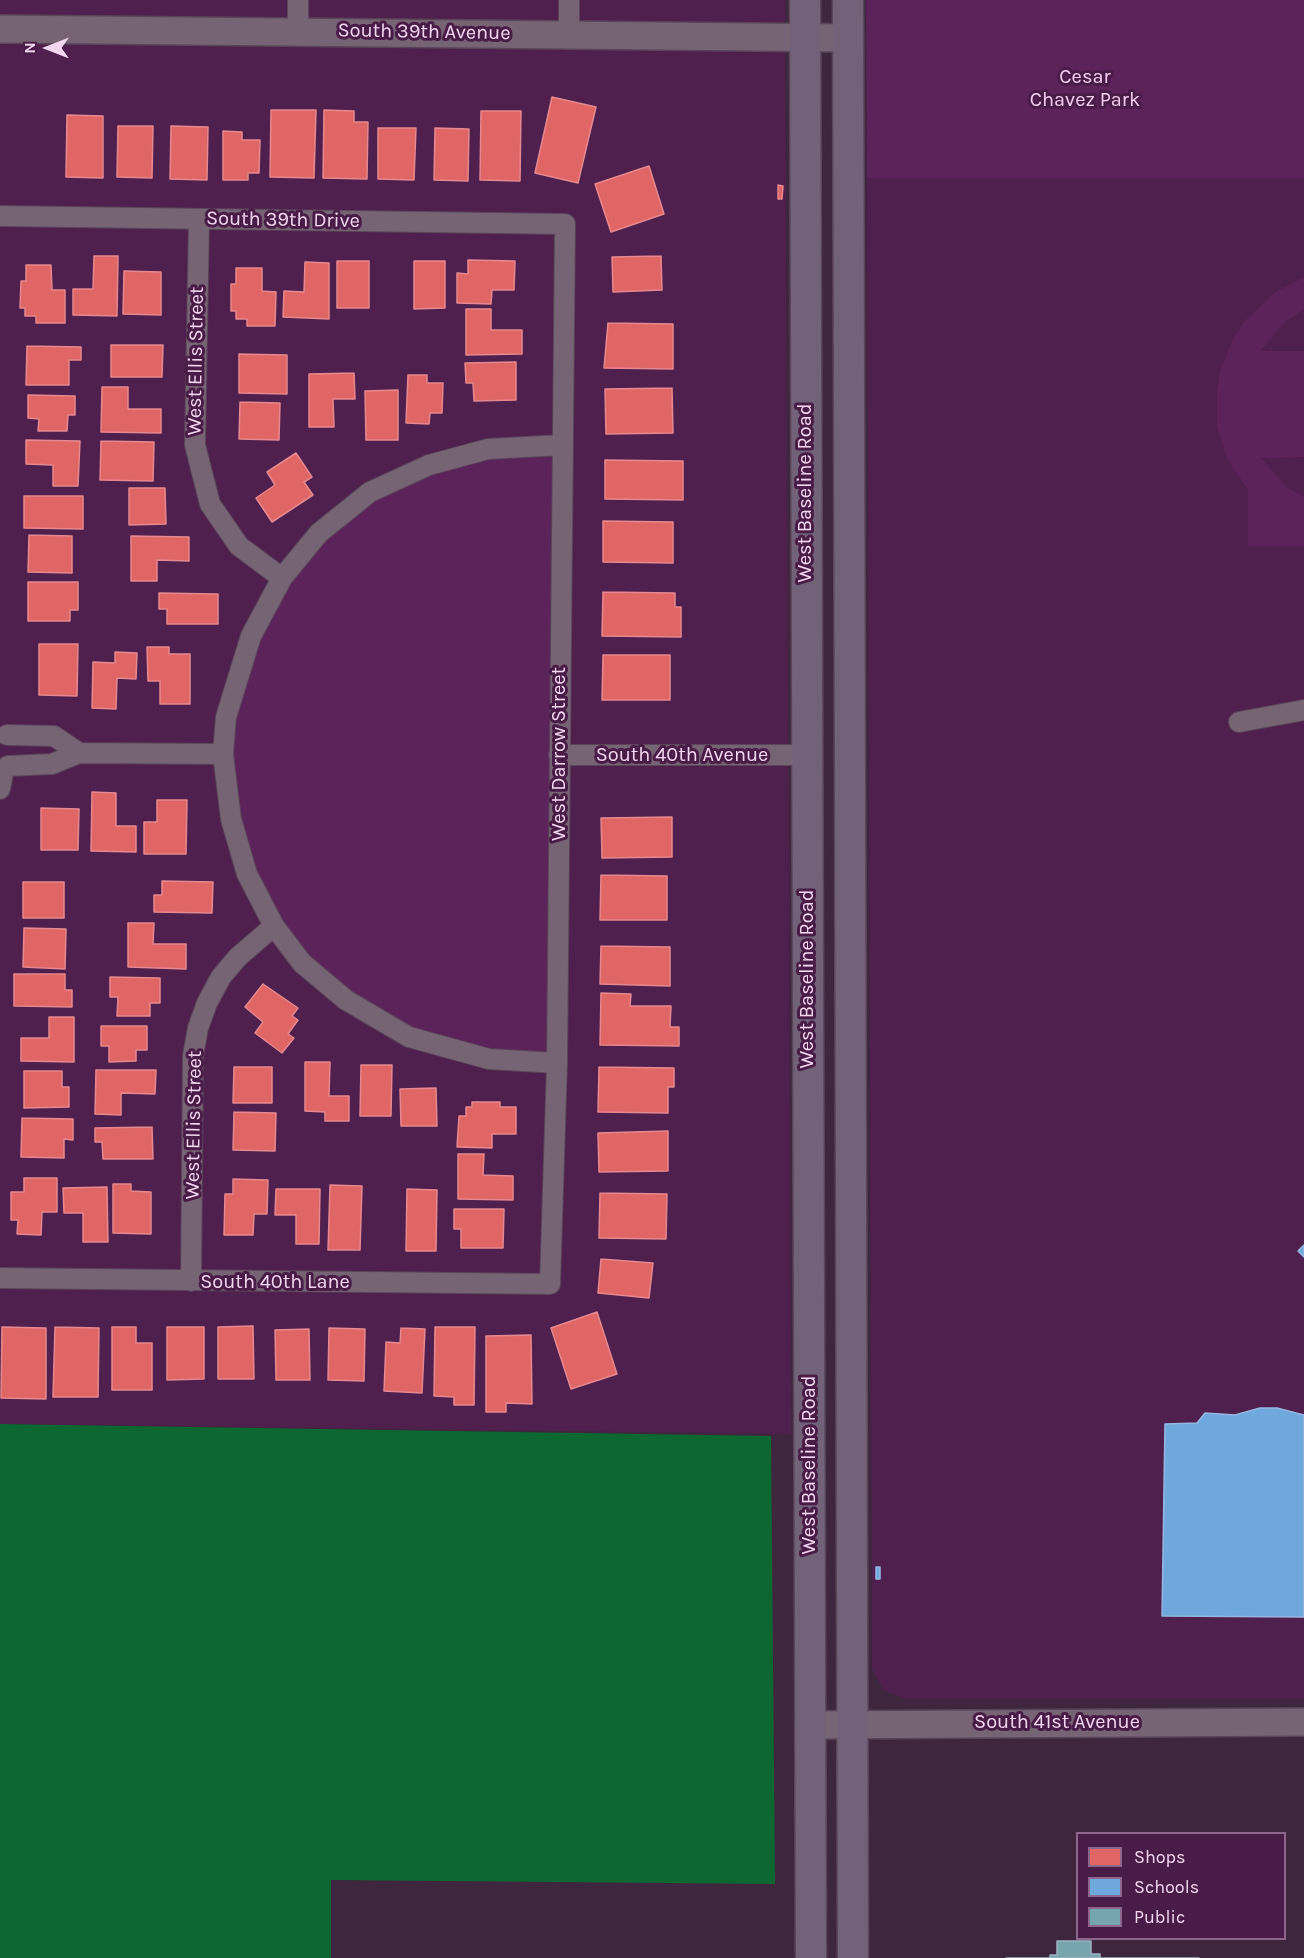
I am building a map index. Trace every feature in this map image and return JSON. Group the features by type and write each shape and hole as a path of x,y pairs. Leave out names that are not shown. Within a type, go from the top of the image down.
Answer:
{"main road":[{"name":"West Baseline Road","path":"805,0 811,1958"},
{"path":"849,0 853,1958"}],"street":[{"path":"298,0 298,30"},
{"path":"569,0 569,35"},
{"name":"South 39th Avenue","path":"0,29 298,30 849,38"},
{"name":"South 39th Drive","path":"0,216 565,224"},
{"name":"West Ellis Street","path":"199,219 195,445 210,504 239,546 282,578"},
{"name":"West Darrow Street","path":"550,1284 557,1064 565,224"},
{"path":"557,1064 489,1059 409,1037 346,1000 302,963 274,926 247,874 231,819 223,754 226,717 251,636 282,578 319,533 370,492 429,465 488,449 562,445"},
{"path":"1239,722 1304,710"},
{"path":"3,776 12,750 4,731 54,736 79,753"},
{"path":"3,776 52,764 79,753 223,754"},
{"name":"South 40th Avenue","path":"559,755 806,755"},
{"name":"West Ellis Street","path":"191,1281 193,1056 198,1028 207,1003 221,977 238,957 274,926"},
{"name":"South 40th Lane","path":"0,1278 550,1284"},
{"name":"South 41st Avenue","path":"811,1725 1304,1722"}],"shaded area":[{"path":"0,0 785,0 791,1434 0,1424"},
{"path":"867,178 1304,178 1304,1699 906,1699 883,1690 872,1669"},
{"path":"0,1424 771,1436 775,1884 331,1880 331,1958 0,1958"}],"green space":[{"name":"Cesar Chavez Park","path":"866,0 1304,0 1304,178 867,178"},
{"path":"1304,277 1304,309 1286,321 1260,351 1304,351 1304,457 1261,458 1287,487 1304,497 1304,546 1248,546 1248,490 1227,458 1217,426 1220,371 1232,341 1245,321 1274,293"},
{"path":"562,445 557,1063 409,1037 302,963 247,874 223,754 251,636 319,533 429,465"}],"building: Shops":[{"path":"552,97 596,107 578,183 535,173"},
{"path":"271,110 316,110 314,178 270,177"},
{"path":"324,110 354,111 354,122 368,122 367,179 323,178"},
{"path":"481,111 521,111 520,181 480,180"},
{"path":"67,115 103,116 103,178 66,177"},
{"path":"118,126 153,126 152,178 117,177"},
{"path":"171,126 208,127 207,180 170,179"},
{"path":"378,128 416,128 414,180 378,179"},
{"path":"435,128 469,129 468,181 434,180"},
{"path":"223,131 242,132 242,140 260,140 259,173 248,173 248,180 223,180"},
{"path":"649,166 664,214 611,232 595,184"},
{"path":"778,185 783,186 782,199 778,199"},
{"path":"94,256 118,256 117,316 73,315 73,289 93,289"},
{"path":"661,256 662,290 613,292 612,257"},
{"path":"468,260 515,261 514,290 492,290 491,304 457,303 457,273 468,274"},
{"path":"337,261 369,261 369,308 337,308"},
{"path":"414,261 445,261 445,308 414,309"},
{"path":"305,262 329,263 329,319 283,317 284,291 304,292"},
{"path":"26,265 51,265 52,290 65,290 65,323 36,323 36,316 25,316 25,308 20,308 21,281 26,281"},
{"path":"236,268 262,268 262,291 276,292 275,326 247,326 247,319 236,319 236,311 231,311 231,284 236,284"},
{"path":"124,271 161,272 161,315 123,314"},
{"path":"466,309 491,309 491,330 522,330 522,354 466,355"},
{"path":"608,323 673,324 673,369 604,368"},
{"path":"111,345 163,345 162,377 111,377"},
{"path":"27,346 81,347 81,360 69,360 69,385 26,385"},
{"path":"239,354 287,355 287,394 239,393"},
{"path":"516,362 516,400 474,401 473,383 466,383 465,363"},
{"path":"354,373 355,399 333,399 334,427 309,427 309,374"},
{"path":"408,375 427,375 427,383 443,383 442,413 430,413 429,424 406,423"},
{"path":"102,387 128,387 128,409 161,409 161,433 101,432"},
{"path":"672,388 673,433 606,434 605,389"},
{"path":"398,390 398,440 366,440 365,391"},
{"path":"28,395 75,396 75,415 68,415 67,431 38,431 39,419 28,418"},
{"path":"240,402 280,403 279,440 239,439"},
{"path":"26,440 80,441 78,486 53,486 53,465 26,464"},
{"path":"101,441 154,442 153,481 100,480"},
{"path":"296,453 312,477 304,482 313,495 272,522 256,498 275,485 267,472"},
{"path":"605,460 683,461 683,500 605,499"},
{"path":"129,488 165,488 166,524 129,525"},
{"path":"24,496 83,496 83,529 24,528"},
{"path":"603,521 673,522 673,563 603,562"},
{"path":"29,535 72,536 72,573 28,572"},
{"path":"131,536 189,537 189,561 157,560 157,581 131,581"},
{"path":"28,582 78,582 78,610 70,610 70,621 28,621"},
{"path":"603,592 675,593 675,607 681,607 681,637 602,636"},
{"path":"159,593 218,594 218,624 167,624 167,609 159,609"},
{"path":"39,644 78,644 77,696 39,695"},
{"path":"147,647 169,647 169,654 190,654 190,704 160,704 160,681 148,681"},
{"path":"115,652 137,653 136,679 117,678 116,709 92,708 93,662 115,663"},
{"path":"603,655 670,655 670,700 602,700"},
{"path":"92,792 116,793 116,826 136,826 136,852 91,851"},
{"path":"157,800 187,800 186,854 144,854 144,822 157,822"},
{"path":"41,808 79,809 78,850 41,850"},
{"path":"672,817 672,857 602,858 601,818"},
{"path":"601,875 667,876 667,920 600,920"},
{"path":"162,881 213,882 212,913 154,912 154,895 162,895"},
{"path":"23,882 64,882 64,918 23,918"},
{"path":"128,923 154,923 153,944 186,944 186,969 128,967"},
{"path":"24,928 66,929 65,969 23,967"},
{"path":"601,946 670,947 670,986 600,984"},
{"path":"14,974 65,974 65,990 72,990 72,1007 14,1006"},
{"path":"110,977 160,978 160,1003 150,1003 150,1016 117,1016 118,997 110,997"},
{"path":"263,984 298,1008 292,1016 298,1020 288,1034 294,1038 282,1053 255,1033 263,1022 245,1007"},
{"path":"601,993 631,994 630,1006 671,1006 670,1027 679,1027 679,1046 600,1045"},
{"path":"49,1017 74,1017 74,1062 21,1061 21,1038 49,1038"},
{"path":"101,1026 147,1026 147,1050 136,1050 136,1061 109,1062 109,1046 101,1046"},
{"path":"305,1062 330,1062 329,1096 349,1096 349,1121 325,1121 325,1112 305,1111"},
{"path":"361,1065 392,1065 391,1116 360,1116"},
{"path":"234,1067 272,1067 272,1103 233,1103"},
{"path":"599,1067 674,1068 674,1087 668,1087 668,1113 598,1112"},
{"path":"96,1070 156,1070 155,1094 121,1093 121,1115 95,1114"},
{"path":"24,1071 62,1071 62,1087 69,1087 69,1107 24,1108"},
{"path":"436,1088 437,1126 401,1126 400,1089"},
{"path":"472,1102 500,1102 500,1107 516,1107 516,1134 492,1134 492,1148 457,1147 459,1116 466,1116 466,1107 472,1107"},
{"path":"234,1112 276,1113 275,1151 233,1150"},
{"path":"22,1118 73,1119 73,1140 64,1139 64,1158 21,1157"},
{"path":"152,1127 153,1159 103,1159 102,1142 95,1142 95,1128"},
{"path":"668,1131 668,1171 599,1172 598,1133"},
{"path":"458,1154 484,1154 483,1175 513,1176 513,1200 458,1199"},
{"path":"24,1178 57,1178 57,1212 42,1212 41,1235 17,1234 18,1220 11,1220 11,1192 24,1192"},
{"path":"233,1179 268,1180 267,1214 254,1214 253,1235 224,1235 225,1194 233,1194"},
{"path":"113,1184 131,1184 131,1191 151,1192 151,1234 113,1233"},
{"path":"330,1185 362,1186 360,1250 328,1250"},
{"path":"107,1187 108,1242 83,1242 83,1213 64,1213 63,1188"},
{"path":"276,1189 320,1189 319,1244 296,1244 296,1215 275,1215"},
{"path":"407,1189 437,1190 436,1251 406,1251"},
{"path":"600,1193 667,1194 666,1239 599,1238"},
{"path":"454,1209 504,1209 503,1248 461,1248 461,1229 454,1229"},
{"path":"601,1259 653,1263 649,1298 598,1293"},
{"path":"597,1312 617,1374 571,1389 551,1328"},
{"path":"253,1326 254,1379 218,1379 218,1327"},
{"path":"2,1327 46,1328 46,1399 1,1398"},
{"path":"55,1327 99,1328 98,1397 53,1397"},
{"path":"112,1327 136,1327 136,1343 152,1343 152,1390 112,1390"},
{"path":"167,1327 204,1327 204,1379 167,1380"},
{"path":"435,1327 475,1327 474,1405 454,1405 454,1397 434,1396"},
{"path":"329,1328 365,1329 364,1381 328,1380"},
{"path":"401,1328 425,1329 422,1393 384,1391 386,1342 400,1343"},
{"path":"309,1329 310,1380 276,1380 275,1330"},
{"path":"531,1335 532,1404 506,1403 506,1412 486,1412 486,1336"}],"building: Schools":[{"path":"1304,1245 1304,1257 1298,1251"},
{"path":"1260,1408 1277,1408 1304,1415 1304,1617 1162,1616 1165,1424 1197,1423 1205,1413 1235,1415"},
{"path":"876,1567 880,1567 880,1579 876,1579"}],"building: Public":[{"path":"1057,1941 1091,1941 1091,1954 1100,1954 1100,1958 1050,1958 1050,1955 1057,1955"}]}
